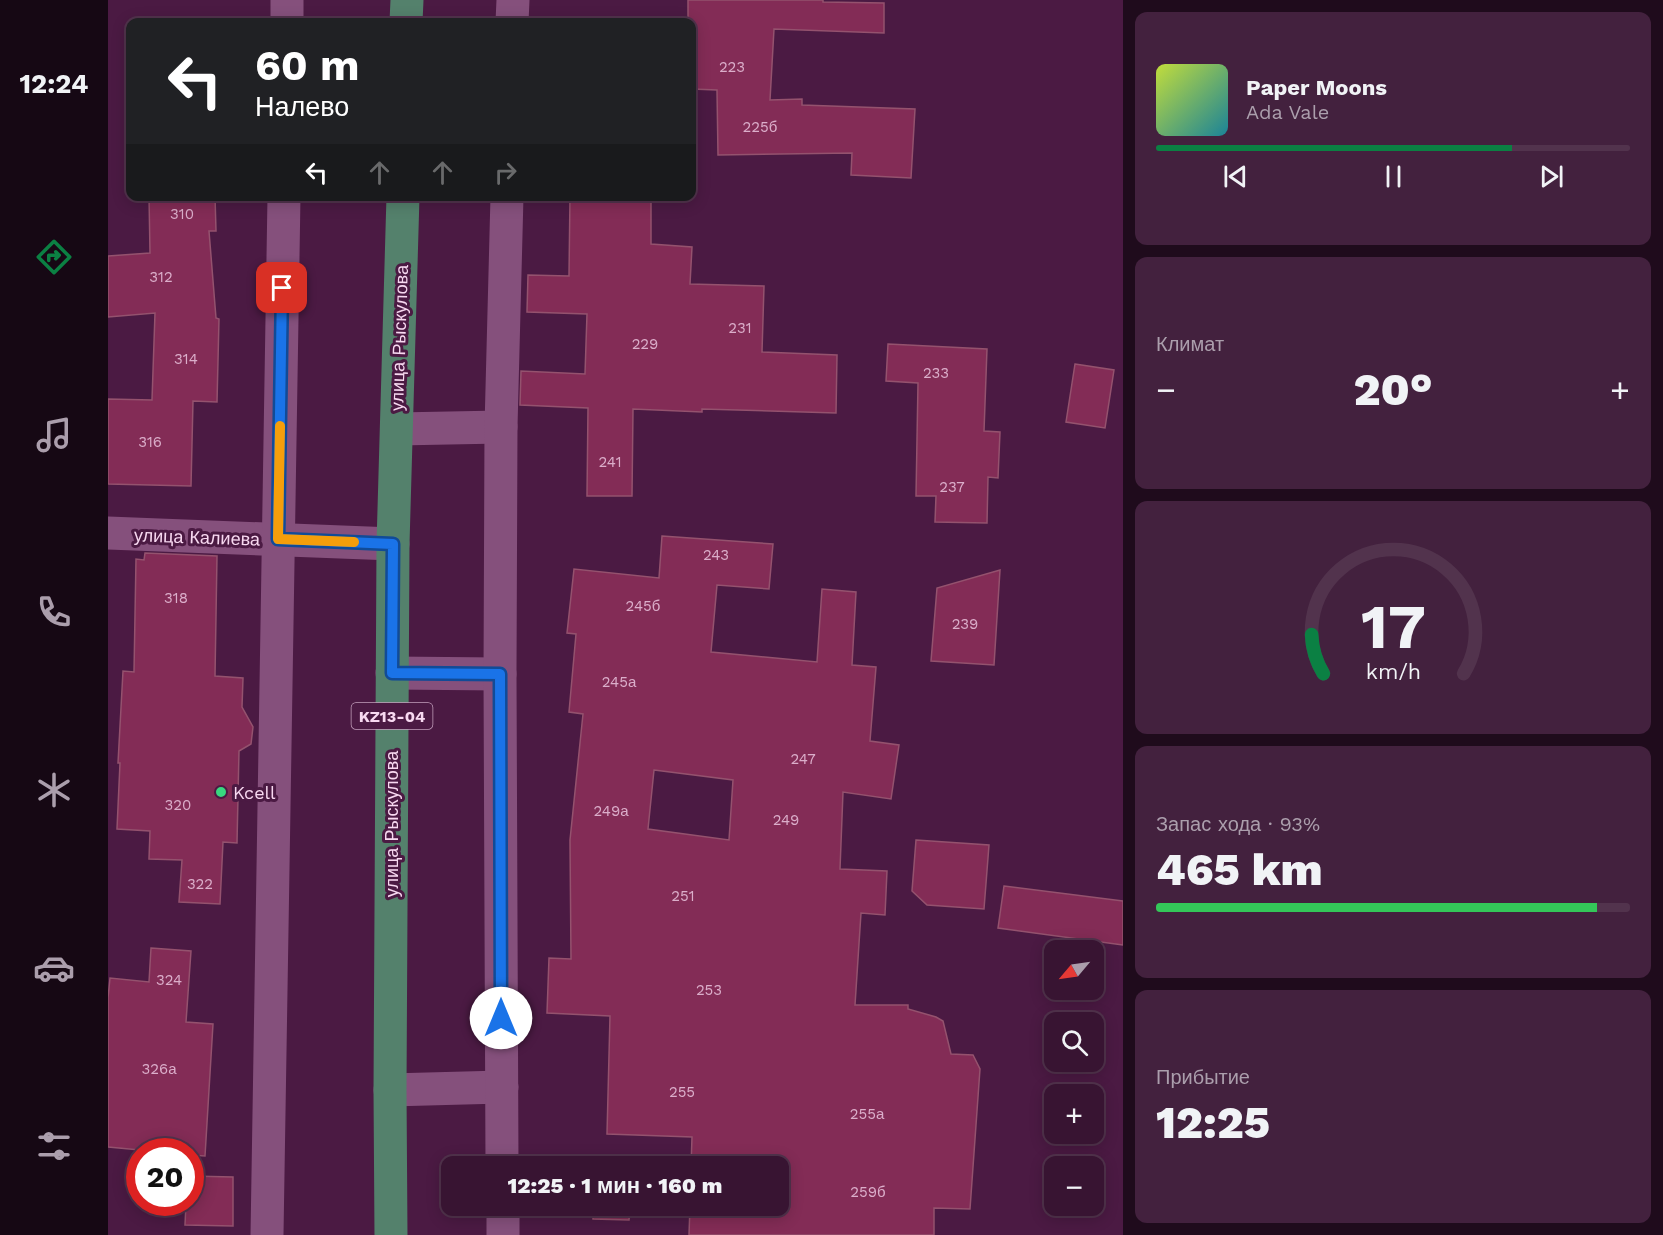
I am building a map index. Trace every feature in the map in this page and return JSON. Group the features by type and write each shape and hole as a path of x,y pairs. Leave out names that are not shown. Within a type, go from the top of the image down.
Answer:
{"main road":[{"path":"406,0 406,18"},
{"name":"улица Рыскулова","path":"391,1235 393,544 403,201"}],"street":[{"path":"287,0 287,18"},
{"path":"512,18 513,0"},
{"path":"267,1235 284,201"},
{"path":"502,1156 501,427 507,201"},
{"path":"397,429 501,427"},
{"name":"улица Калиева","path":"108,534 393,544"},
{"path":"392,673 500,674"},
{"path":"390,1090 502,1087"},
{"path":"503,1216 503,1235"}],"building":[{"path":"688,0 823,0 823,2 884,3 884,33 774,29 770,100 802,99 802,105 915,109 911,178 851,175 852,153 718,155 717,90 696,89 696,18 688,18"},
{"path":"149,201 215,201 216,231 209,231 216,318 219,319 217,402 193,401 191,486 108,484 108,399 152,400 155,313 108,317 108,256 150,253"},
{"path":"570,201 651,201 651,244 692,247 690,284 764,286 762,352 837,355 836,413 633,409 632,496 587,496 588,408 520,405 521,371 585,374 587,314 527,312 528,275 569,276"},
{"path":"888,344 987,349 984,431 1000,432 998,478 988,477 987,523 935,522 936,496 916,496 918,383 886,381"},
{"path":"1075,364 1114,370 1105,428 1066,422"},
{"path":"662,536 773,544 769,589 717,585 711,652 817,662 822,589 856,592 852,665 876,667 870,741 899,745 891,799 843,792 840,869 887,871 885,915 861,913 855,1005 908,1005 908,1009 936,1017 943,1021 951,1054 973,1055 980,1069 970,1209 934,1208 934,1235 689,1235 690,1216 789,1216 789,1156 691,1156 692,1137 607,1134 610,1016 547,1013 549,958 571,959 570,840 583,714 569,712 576,634 567,633 574,569 659,578","holes":["654,770 733,780 729,840 648,829"]},
{"path":"145,553 217,556 215,676 243,678 242,707 253,727 251,744 239,751 237,843 223,842 220,904 179,902 182,860 149,859 150,831 117,829 123,671 134,672 136,559 144,560"},
{"path":"1000,570 994,665 931,661 937,588"},
{"path":"916,840 989,845 984,909 927,905 912,891"},
{"path":"1004,886 1123,901 1123,945 1104,942 1104,940 1086,940 998,928"},
{"path":"151,948 191,951 186,1022 213,1024 205,1156 204,1138 126,1138 126,1149 108,1147 110,978 149,982"},
{"path":"204,1176 233,1177 233,1226 185,1225 185,1216 204,1216"},
{"path":"593,1216 629,1216 629,1220 593,1219"}],"slow traffic":[{"path":"280,426 278,539 354,542"}],"place":[{"name":"Kcell","path":"221,792"}],"route":[{"path":"282,288 278,539 393,544 392,673 500,674 501,1018"}]}
